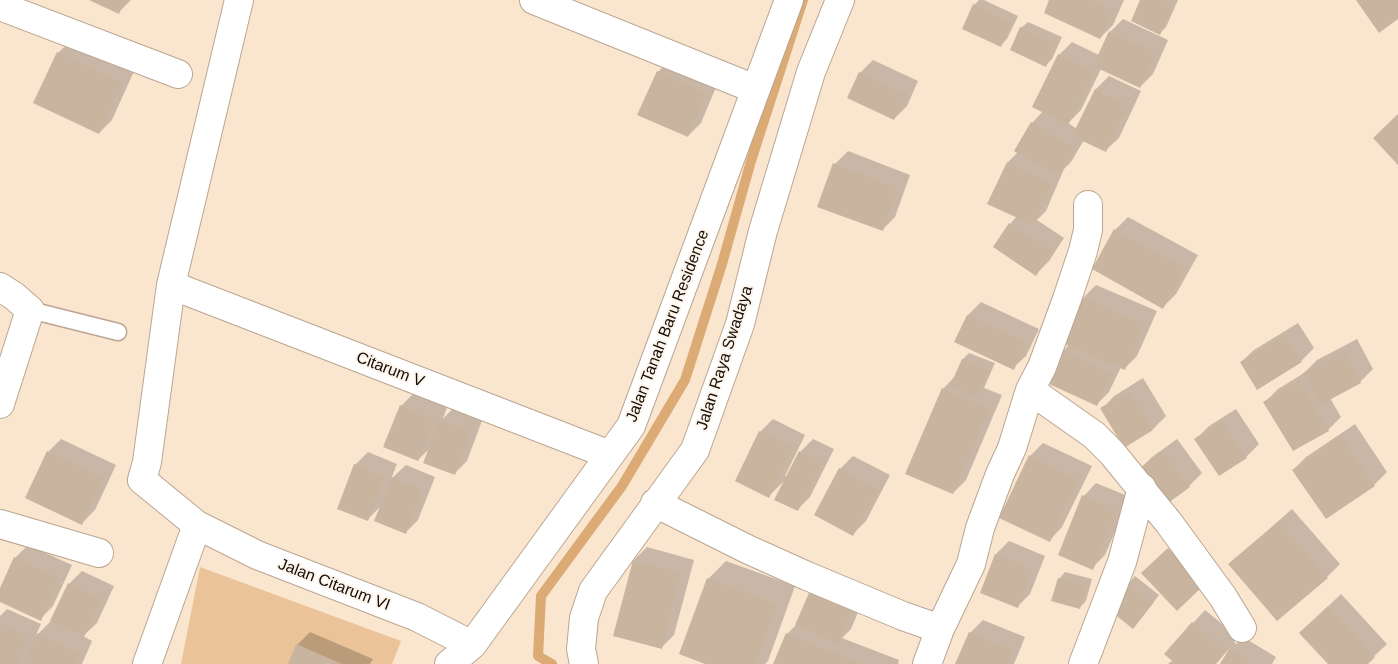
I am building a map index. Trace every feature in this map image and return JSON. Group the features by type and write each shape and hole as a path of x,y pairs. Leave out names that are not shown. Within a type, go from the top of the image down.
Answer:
{"street":[{"path":"171,285 238,0"},
{"path":"534,0 756,89"},
{"name":"Jalan Tanah Baru Residence","path":"449,664 472,645 631,426 789,0"},
{"name":"Jalan Raya Swadaya","path":"584,664 581,649 584,618 593,591 695,450 740,324 763,232 811,72 840,0"},
{"path":"0,6 178,74"},
{"path":"927,664 940,629 971,564 980,528 1012,448 1030,390 1042,367 1083,250 1088,230 1088,205"},
{"name":"Citarum V","path":"171,285 610,456"},
{"name":"Jalan Citarum VI","path":"171,285 147,462 142,480 197,525 257,555 416,617 472,645"},
{"path":"0,287 30,310 0,404"},
{"path":"1030,390 1094,435 1112,453 1142,488 1223,597 1242,628"},
{"path":"1083,664 1122,562 1142,488"},
{"path":"655,503 747,549 807,576 888,610 940,629"},
{"path":"0,524 99,553"},
{"path":"147,664 197,525"}],"lane":[{"path":"30,310 118,332"}],"shaded area":[{"path":"200,567 401,641 392,664 181,664"}],"building":[{"path":"89,0 125,0 119,14"},
{"path":"1049,0 1093,0 1114,10 1100,39 1044,13"},
{"path":"1140,0 1163,0 1174,5 1160,35 1131,21"},
{"path":"1356,0 1398,0 1398,19 1379,33"},
{"path":"973,4 1012,22 1001,47 962,29"},
{"path":"1020,27 1056,44 1046,67 1010,50"},
{"path":"1109,31 1156,53 1140,88 1093,66"},
{"path":"57,52 123,82 99,134 33,103"},
{"path":"1058,54 1094,72 1068,125 1032,107"},
{"path":"657,71 707,94 688,137 637,115"},
{"path":"859,72 906,94 894,120 847,98"},
{"path":"1095,89 1129,104 1106,152 1072,136"},
{"path":"1398,114 1398,165 1373,138"},
{"path":"1031,122 1075,147 1059,177 1014,151"},
{"path":"1007,162 1053,183 1033,225 987,204"},
{"path":"833,163 898,188 883,231 817,207"},
{"path":"1009,223 1052,251 1036,276 993,247"},
{"path":"1114,229 1186,268 1163,309 1092,269"},
{"path":"1082,297 1145,324 1125,370 1062,343"},
{"path":"967,315 1027,342 1014,370 954,342"},
{"path":"1285,335 1302,362 1257,390 1240,362"},
{"path":"1062,350 1112,373 1097,406 1047,383"},
{"path":"1344,351 1361,383 1320,405 1303,373"},
{"path":"962,359 989,370 977,398 950,386"},
{"path":"1299,380 1329,431 1293,451 1263,402"},
{"path":"942,388 990,408 953,494 905,474"},
{"path":"1130,391 1153,430 1124,448 1100,408"},
{"path":"400,405 435,420 418,461 383,447"},
{"path":"440,420 471,431 455,475 423,463"},
{"path":"1222,421 1247,458 1219,476 1194,439"},
{"path":"759,431 793,448 769,498 735,481"},
{"path":"1341,436 1375,486 1326,519 1292,470"},
{"path":"47,451 104,478 82,525 25,498"},
{"path":"799,451 822,463 798,511 774,500"},
{"path":"1163,451 1190,487 1164,506 1137,470"},
{"path":"1029,455 1079,480 1050,542 999,518"},
{"path":"354,464 385,477 368,521 337,509"},
{"path":"839,468 878,489 853,536 814,515"},
{"path":"392,477 423,490 406,534 374,521"},
{"path":"1082,495 1118,510 1093,570 1058,555"},
{"path":"1279,521 1328,578 1277,621 1228,564"},
{"path":"1168,548 1204,585 1177,611 1141,573"},
{"path":"995,554 1033,569 1018,608 980,593"},
{"path":"14,557 60,578 41,621 0,602 0,588"},
{"path":"633,560 682,572 662,649 613,636"},
{"path":"707,578 778,604 756,664 705,664 679,654"},
{"path":"1058,578 1087,585 1080,609 1051,601"},
{"path":"1128,582 1154,602 1133,629 1107,608"},
{"path":"68,583 102,599 84,637 50,621"},
{"path":"809,593 852,611 838,644 795,625"},
{"path":"1328,606 1375,657 1368,664 1328,664 1299,633"},
{"path":"1192,622 1226,651 1215,664 1176,664 1164,654"},
{"path":"0,624 29,637 17,664 0,664"},
{"path":"969,632 1013,650 1008,664 955,664"},
{"path":"37,633 80,654 76,664 23,664"},
{"path":"786,633 863,664 773,664"},
{"path":"296,644 342,664 288,664"},
{"path":"1229,649 1254,664 1220,664"}],"waterway":[{"path":"552,664 538,656 541,596 622,486 685,380 722,264 751,161 803,0"}]}
